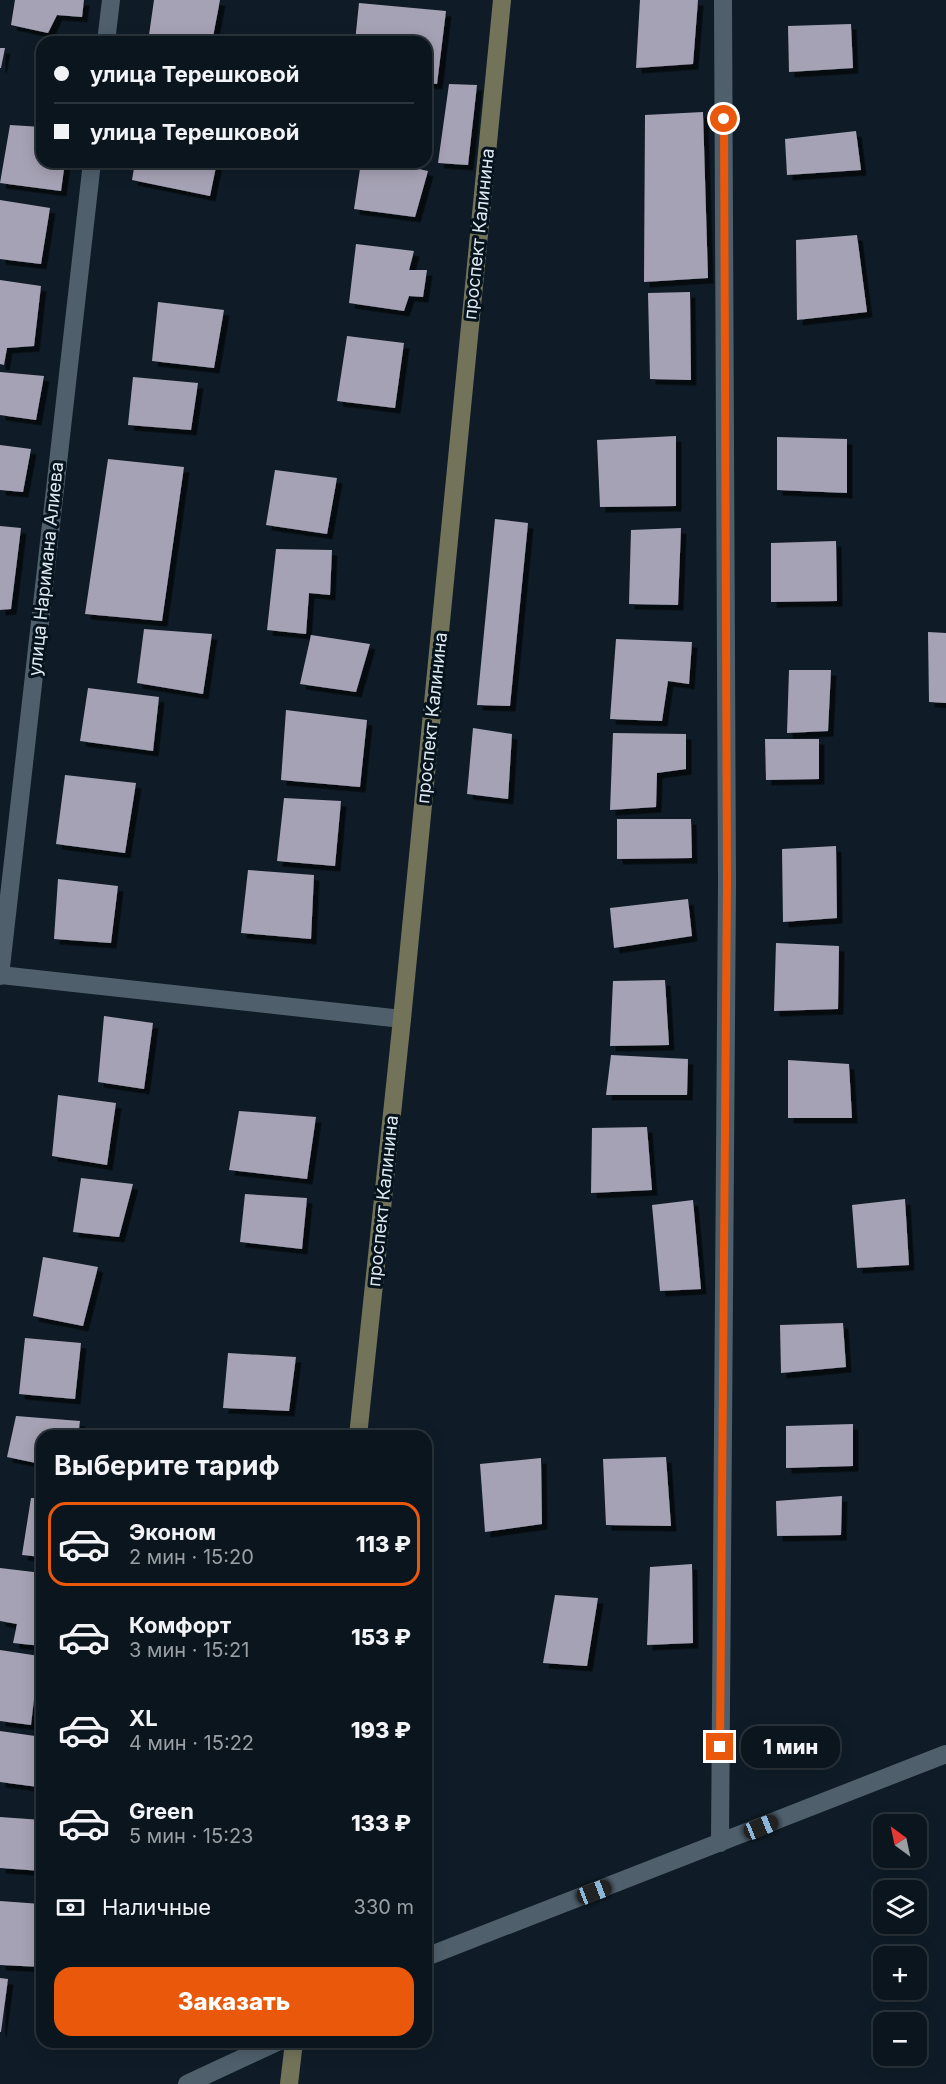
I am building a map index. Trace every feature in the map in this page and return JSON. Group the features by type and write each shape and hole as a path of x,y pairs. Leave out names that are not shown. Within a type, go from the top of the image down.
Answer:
{"street":[{"path":"107,36 111,0"},
{"name":"проспект Калинина","path":"359,1430 402,1019 502,0"},
{"path":"720,1843 727,883 723,0"},
{"name":"улица Наримана Алиева","path":"0,976 92,168"},
{"path":"0,976 402,1019"},
{"path":"432,1955 946,1754"},
{"path":"187,2084 264,2048"},
{"path":"289,2084 293,2048"}],"building":[{"path":"15,0 84,0 82,17 57,15 48,33 11,25"},
{"path":"154,0 220,0 213,36 149,35"},
{"path":"640,0 698,0 693,64 636,68"},
{"path":"359,3 446,11 437,84 432,84 432,36 356,36"},
{"path":"851,24 853,68 789,72 788,26"},
{"path":"0,48 5,48 1,68 0,68"},
{"path":"449,84 477,85 468,165 438,163"},
{"path":"703,112 708,278 644,282 645,115"},
{"path":"10,125 36,127 36,168 64,168 61,191 0,183"},
{"path":"856,131 861,170 787,175 785,139"},
{"path":"134,168 216,168 210,196 132,180"},
{"path":"360,168 414,168 428,171 415,217 354,209"},
{"path":"0,200 50,208 41,264 0,259"},
{"path":"857,235 867,312 797,320 796,240"},
{"path":"356,244 414,251 409,270 427,270 423,297 409,296 404,311 349,303"},
{"path":"0,280 41,286 34,346 7,348 4,365 0,364"},
{"path":"690,292 691,380 650,379 648,293"},
{"path":"158,302 224,310 214,368 152,361"},
{"path":"347,336 404,343 395,408 337,401"},
{"path":"0,372 44,376 36,420 0,415"},
{"path":"133,377 198,383 191,430 128,425"},
{"path":"676,436 676,506 600,507 597,440"},
{"path":"777,437 847,439 847,493 777,490"},
{"path":"0,445 31,449 23,492 0,490"},
{"path":"108,459 184,467 162,621 85,614"},
{"path":"275,470 337,478 327,534 266,525"},
{"path":"495,519 528,523 510,706 477,705"},
{"path":"0,526 21,528 11,609 0,610"},
{"path":"681,528 678,605 629,604 631,530"},
{"path":"836,541 837,601 771,602 771,543"},
{"path":"276,549 332,550 330,595 309,593 306,634 267,630"},
{"path":"144,629 212,634 203,694 137,683"},
{"path":"928,632 946,633 946,703 929,702"},
{"path":"311,635 370,644 356,692 300,684"},
{"path":"616,639 692,642 689,684 668,681 662,721 610,719"},
{"path":"789,670 831,670 828,731 787,733"},
{"path":"88,688 159,697 153,751 80,741"},
{"path":"286,710 367,720 360,787 281,780"},
{"path":"473,728 512,734 508,799 467,794"},
{"path":"613,733 686,734 686,769 657,773 656,807 610,810"},
{"path":"765,739 819,739 819,779 766,780"},
{"path":"65,775 136,783 125,853 56,844"},
{"path":"284,798 341,801 335,866 277,861"},
{"path":"617,819 691,819 692,858 617,859"},
{"path":"836,846 837,918 783,922 782,849"},
{"path":"248,870 314,875 311,939 241,933"},
{"path":"58,879 118,886 111,943 54,939"},
{"path":"688,899 692,936 614,948 610,908"},
{"path":"776,943 839,946 838,1009 774,1011"},
{"path":"665,980 669,1045 610,1046 613,981"},
{"path":"104,1016 153,1023 144,1089 98,1082"},
{"path":"611,1055 688,1059 687,1095 606,1095"},
{"path":"788,1060 849,1064 852,1118 788,1118"},
{"path":"58,1095 116,1103 107,1165 52,1156"},
{"path":"239,1111 316,1117 307,1179 229,1170"},
{"path":"647,1127 652,1190 591,1193 592,1128"},
{"path":"81,1178 133,1184 119,1237 73,1232"},
{"path":"245,1194 307,1198 302,1249 240,1242"},
{"path":"905,1199 909,1265 857,1268 852,1205"},
{"path":"693,1200 701,1289 660,1291 652,1205"},
{"path":"43,1257 98,1267 83,1326 33,1316"},
{"path":"843,1323 846,1367 781,1373 780,1325"},
{"path":"25,1338 81,1343 75,1399 19,1394"},
{"path":"228,1353 296,1357 289,1411 223,1408"},
{"path":"16,1416 80,1421 79,1430 36,1430 36,1463 7,1457"},
{"path":"853,1424 853,1466 786,1468 786,1426"},
{"path":"666,1457 671,1526 606,1525 603,1459"},
{"path":"541,1458 542,1524 485,1532 480,1464"},
{"path":"36,1463 36,1487 34,1487"},
{"path":"842,1496 841,1535 777,1536 776,1501"},
{"path":"31,1498 36,1498 36,1556 22,1555"},
{"path":"692,1564 693,1643 647,1645 650,1567"},
{"path":"0,1568 36,1572 36,1645 13,1643 17,1624 0,1621"},
{"path":"555,1595 598,1598 587,1666 543,1663"},
{"path":"0,1650 36,1656 36,1682 31,1725 0,1721"},
{"path":"0,1731 36,1736 36,1787 0,1782"},
{"path":"0,1817 36,1820 36,1871 0,1868"},
{"path":"0,1901 36,1904 36,1967 0,1965"},
{"path":"0,1978 8,1979 1,2032 0,2032"}],"route":[{"path":"720,1747 727,883 724,119"}]}
